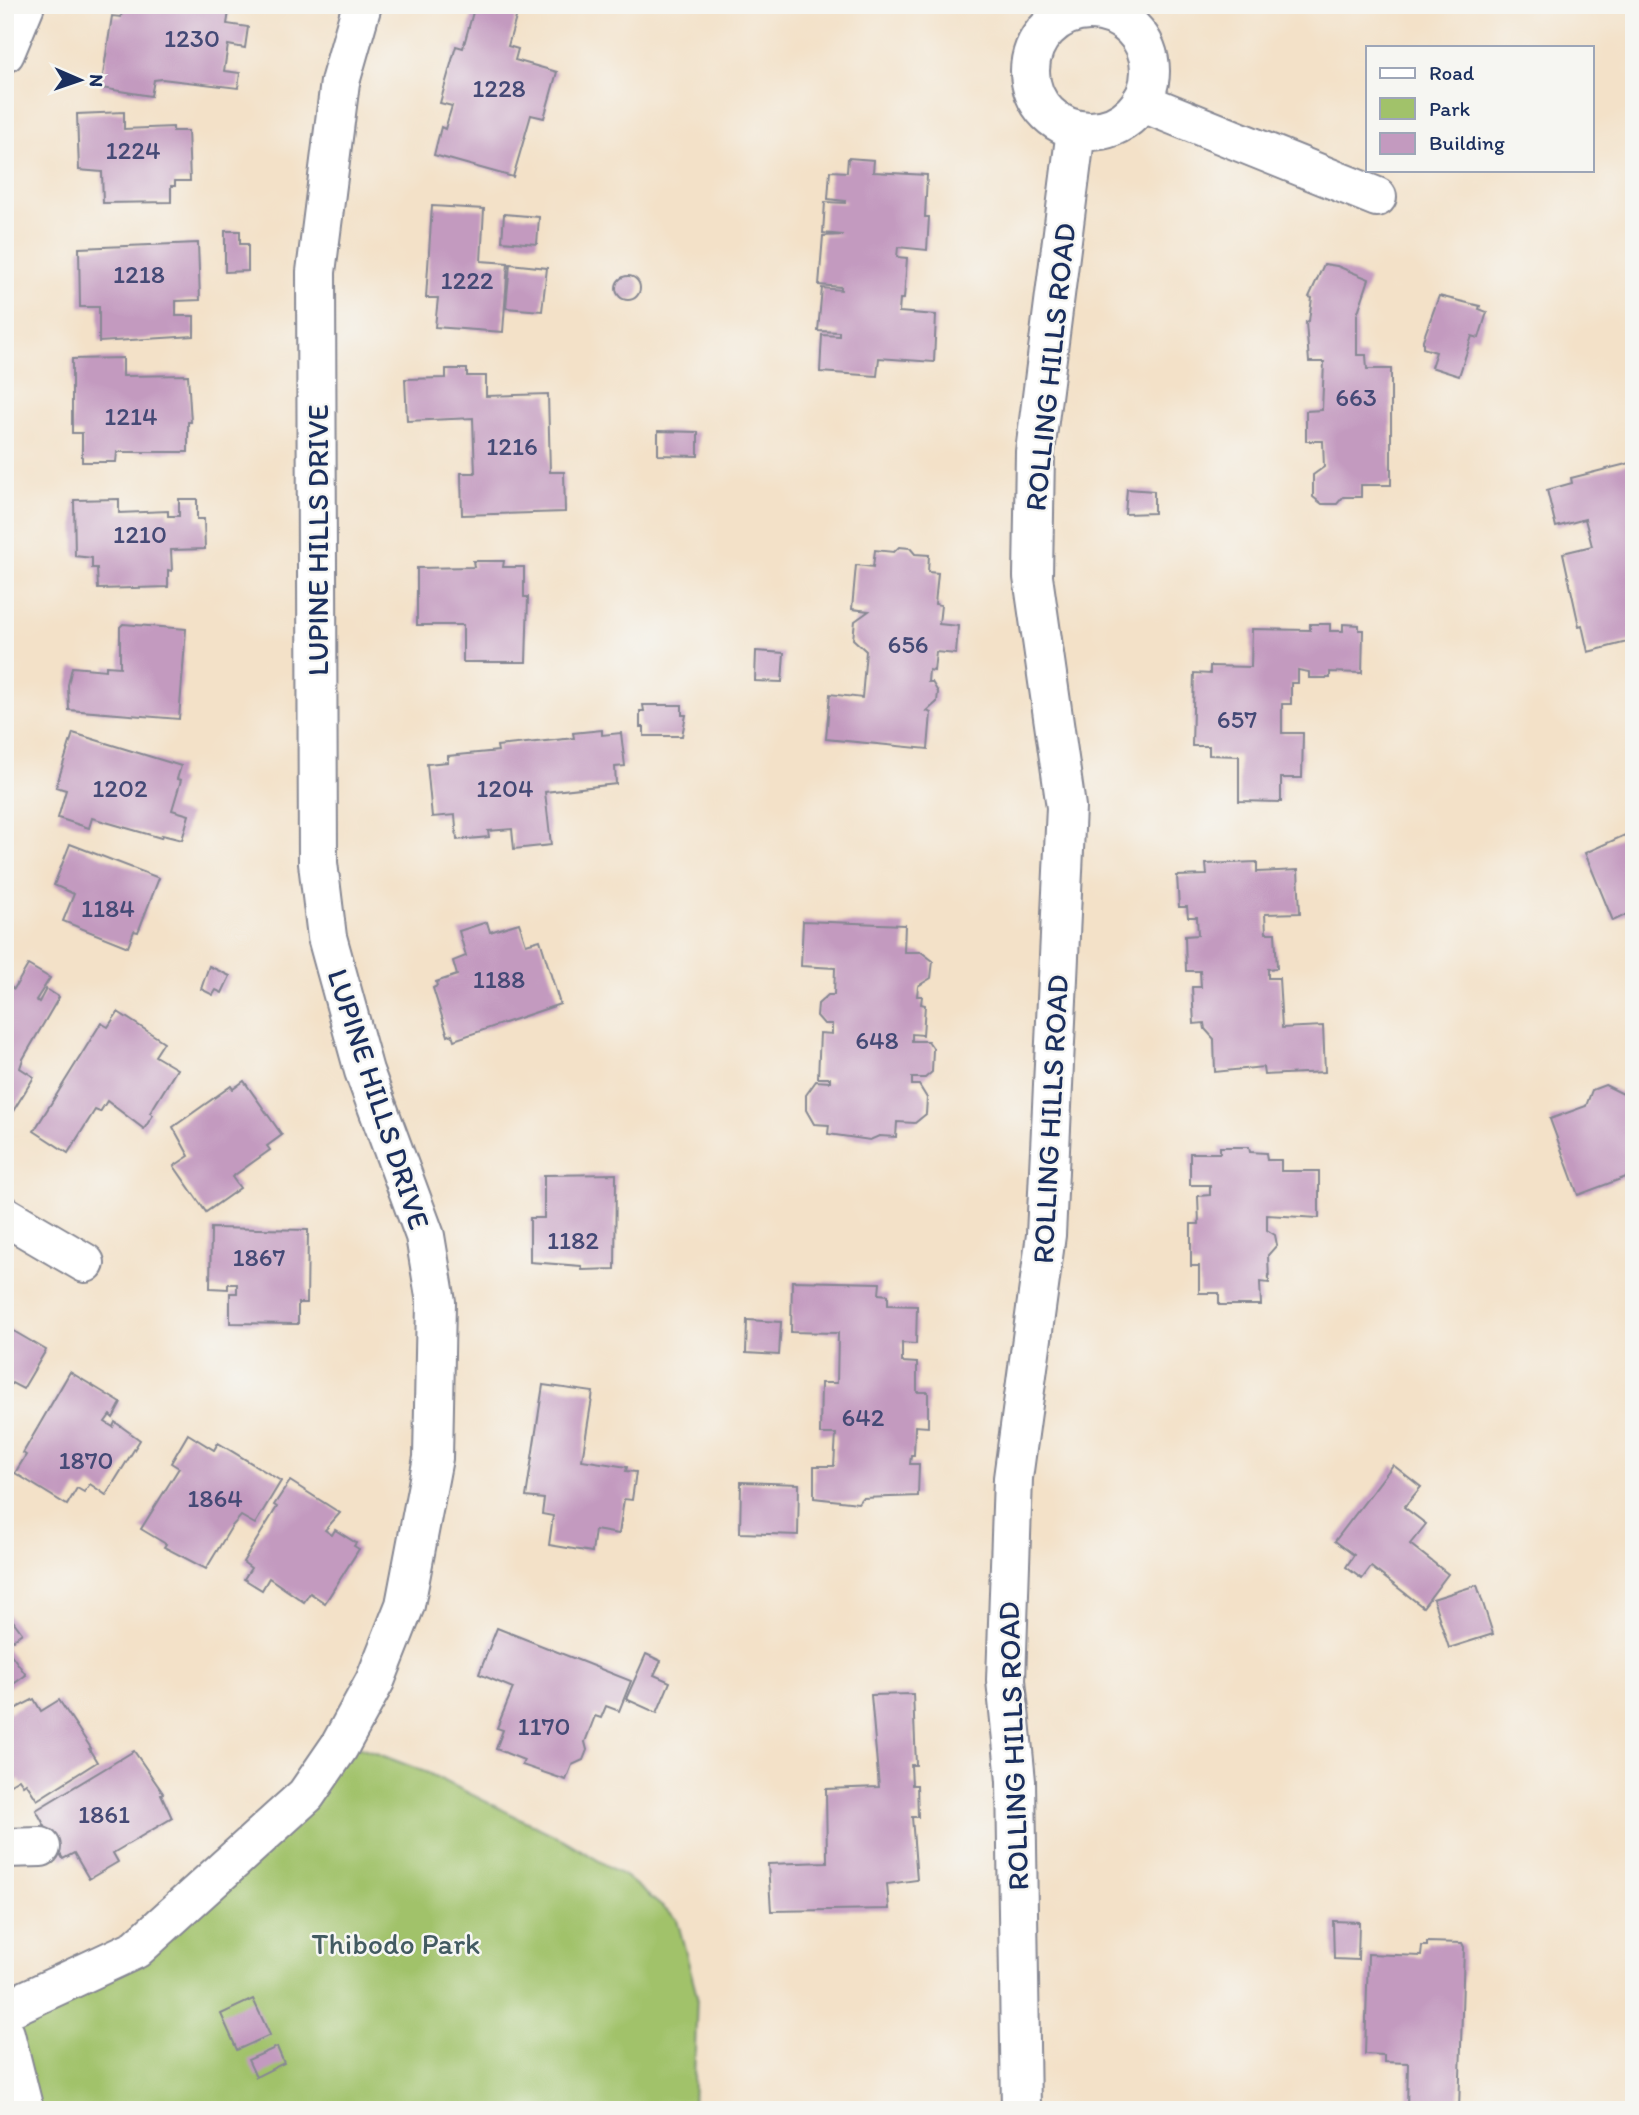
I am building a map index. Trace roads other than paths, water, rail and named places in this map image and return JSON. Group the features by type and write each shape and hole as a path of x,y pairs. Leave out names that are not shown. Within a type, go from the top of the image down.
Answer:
{"street":[{"path":"5,52 25,5"},
{"name":"LUPINE HILLS DRIVE","path":"5,2010 136,1949 306,1795 338,1748 375,1681 405,1605 433,1458 436,1302 425,1236 364,1071 327,937 318,863 316,272 340,82 362,5"},
{"path":"1077,12 1100,12 1121,20 1138,36 1148,57 1149,80 1141,102 1129,117 1113,127 1094,131 1076,130 1055,120 1039,103 1031,82 1031,59 1039,38 1056,21 1077,12"},
{"path":"1141,102 1377,197"},
{"name":"ROLLING HILLS ROAD","path":"1021,2110 1016,1781 1006,1667 1013,1478 1046,1234 1066,807 1033,577 1035,452 1076,130"},
{"path":"5,1216 85,1263"},
{"path":"5,2034 24,2110"}],"park label":[{"name":"Thibodo Park","path":"396,1943"}]}
